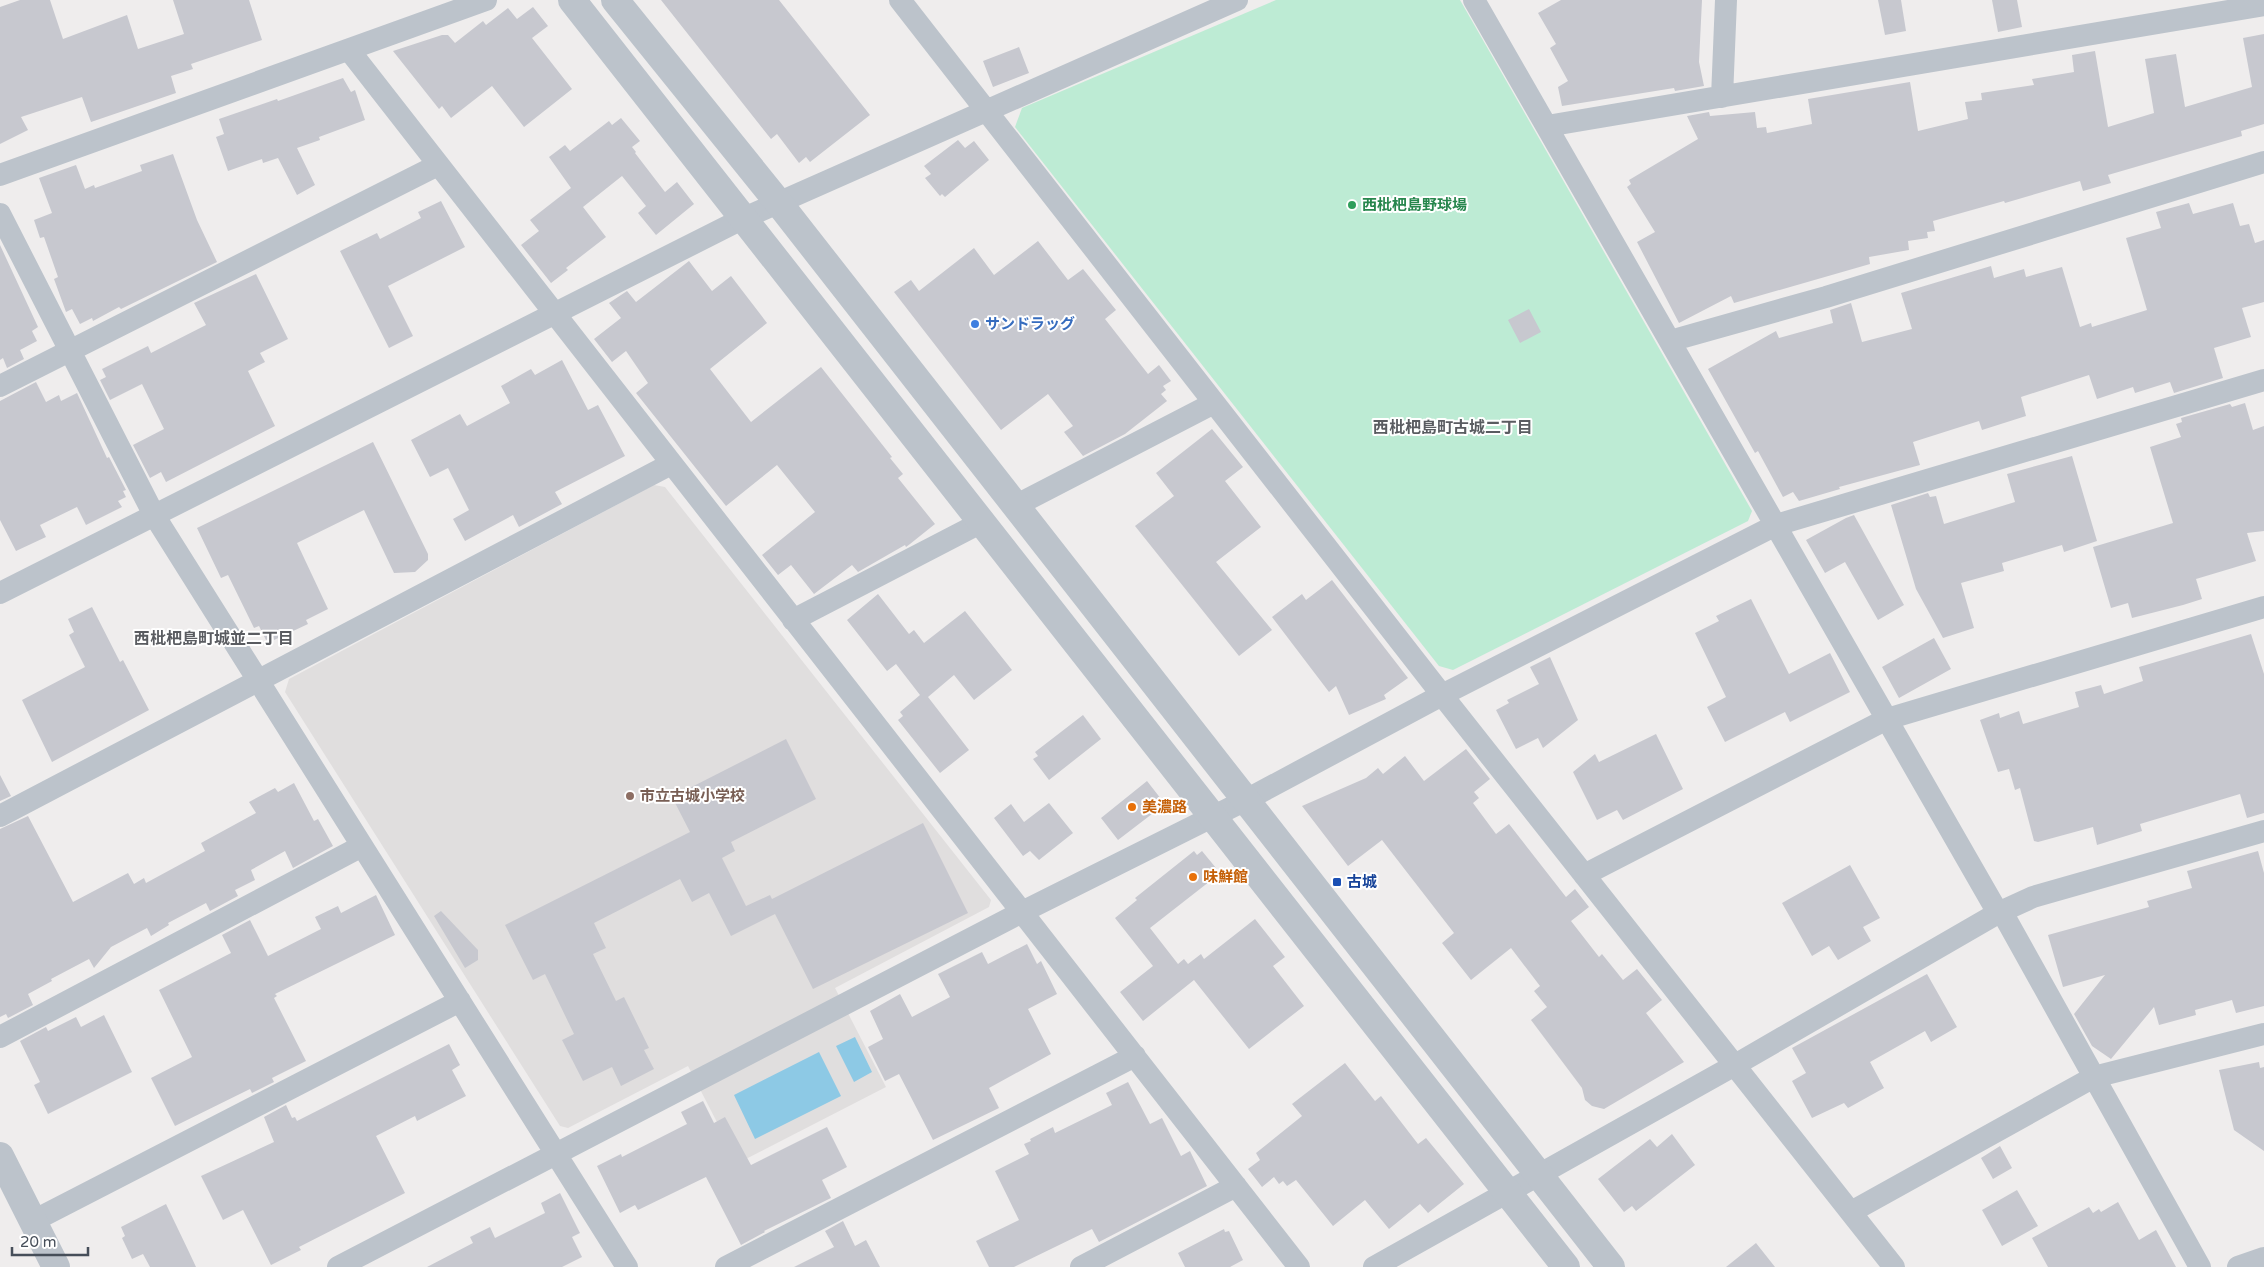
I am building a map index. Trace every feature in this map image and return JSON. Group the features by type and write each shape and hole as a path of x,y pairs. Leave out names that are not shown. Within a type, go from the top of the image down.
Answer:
{"street":[{"path":"0,175 486,0"},
{"path":"572,0 1566,1267"},
{"path":"615,0 778,202 1611,1267"},
{"path":"900,0 1442,695 1894,1267"},
{"path":"0,593 744,218 1236,0"},
{"path":"1474,0 2094,1077 2200,1267"},
{"path":"1722,97 1726,0"},
{"path":"1547,126 2264,5"},
{"path":"349,50 1299,1267"},
{"path":"1670,340 1826,297 2264,162"},
{"path":"0,386 438,165"},
{"path":"0,214 154,515 627,1267"},
{"path":"338,1267 1022,912 1246,800 1442,695 1776,526 2264,380"},
{"path":"1015,506 1214,403"},
{"path":"0,816 671,464"},
{"path":"793,620 982,522"},
{"path":"1584,875 1887,719 2264,607"},
{"path":"1374,1267 1735,1065 2000,913 2033,897 2264,830"},
{"path":"0,1037 362,846"},
{"path":"33,1221 460,1001"},
{"path":"1851,1212 2094,1077 2264,1034"},
{"path":"726,1267 1135,1056"},
{"path":"0,1156 56,1267"},
{"path":"1080,1267 1236,1186"},
{"path":"2238,1267 2264,1258"}],"shaded area":[{"name":"市立古城小学校","path":"654,485 665,487 991,900 989,907 835,988 886,1087 738,1163 688,1066 568,1128 560,1126 285,692 289,679"}],"green space":[{"path":"1276,0 1460,0 1752,511 1748,521 1453,670 1439,666 1015,127 1022,108"}],"water":[{"path":"855,1037 872,1072 854,1082 836,1046"},
{"path":"819,1052 841,1096 755,1139 734,1095"}],"building":[{"path":"20,0 50,0 63,39 127,15 138,49 184,34 173,0 249,0 262,40 191,64 193,69 171,76 176,93 91,122 82,97 21,117 28,130 0,144 0,7"},
{"path":"661,0 779,0 870,115 810,162 806,157 799,163 777,134 771,139"},
{"path":"1561,0 1702,0 1699,62 1704,86 1675,91 1674,88 1562,106 1558,87 1568,81 1550,48 1556,44 1538,13"},
{"path":"1878,0 1901,0 1906,31 1885,35"},
{"path":"1992,0 2017,0 2022,27 1998,32"},
{"path":"533,7 548,26 532,38 572,89 524,127 492,86 451,118 442,106 439,109 393,51 442,35 448,35 455,43 483,21 486,25 508,8 517,19"},
{"path":"2264,34 2264,124 2241,131 2242,136 2108,175 2111,183 2083,191 2080,181 2005,203 2004,201 1933,221 1935,231 1927,232 1928,238 1908,241 1909,250 1869,257 1870,264 1734,303 1731,296 1679,323 1637,242 1655,232 1627,187 1631,184 1629,180 1698,139 1687,116 1709,112 1710,116 1755,112 1757,128 1766,127 1767,133 1812,124 1808,99 1910,82 1918,131 1968,119 1965,102 1982,100 1981,93 2034,85 2032,79 2074,72 2072,55 2095,51 2108,127 2154,113 2145,59 2176,54 2185,107 2252,87 2243,38"},
{"path":"1019,47 1029,73 993,87 983,61"},
{"path":"343,78 351,92 355,90 365,120 319,137 320,140 297,148 315,185 297,195 278,158 263,163 262,159 228,171 216,137 224,134 219,119"},
{"path":"621,118 640,141 632,147 635,153 665,192 677,182 694,204 656,235 638,213 646,206 622,176 583,207 606,237 566,268 568,270 551,283 521,245 539,231 530,220 571,188 549,157 565,145 570,151 609,121 612,125"},
{"path":"958,140 965,148 974,141 989,160 945,197 942,194 940,196 925,178 931,174 924,166"},
{"path":"173,154 197,220 217,262 121,309 119,307 93,321 92,318 80,324 72,309 66,312 54,279 58,277 44,237 40,238 34,220 52,213 39,178 76,165 85,189 94,185 95,188 142,171 140,165"},
{"path":"441,201 465,247 388,286 413,336 389,348 340,251 377,233 380,239 421,218 418,212"},
{"path":"2189,203 2193,214 2233,203 2240,226 2249,224 2255,243 2264,240 2264,302 2242,308 2251,337 2214,348 2223,378 2174,393 2170,382 2135,393 2133,387 2097,399 2089,375 2021,397 2026,416 1982,430 1979,421 1913,442 1920,465 1839,487 1840,489 1799,501 1793,492 1783,497 1758,451 1755,453 1708,369 1776,331 1779,338 1833,323 1830,310 1851,303 1862,342 1912,329 1901,293 1991,266 1994,278 2024,269 2026,277 2062,267 2080,327 2091,323 2092,327 2147,310 2126,238 2161,228 2156,212"},
{"path":"1038,241 1068,280 1083,269 1116,310 1105,319 1148,374 1159,365 1171,381 1163,386 1166,390 1161,394 1167,401 1125,434 1083,456 1064,432 1073,426 1048,394 1001,430 894,292 911,280 919,291 974,248 994,275"},
{"path":"0,245 38,327 32,331 37,341 20,350 24,359 7,368 3,358 0,360"},
{"path":"689,261 712,291 731,276 767,323 710,369 751,422 821,367 892,457 890,458 903,474 898,478 935,524 906,547 905,545 858,572 852,565 814,594 791,565 778,575 762,555 815,512 777,465 726,506 636,393 648,383 626,351 612,362 594,339 621,318 609,303 627,291 636,302"},
{"path":"256,274 288,339 260,353 265,362 248,371 275,426 166,482 161,472 150,478 133,445 164,429 142,384 110,400 100,380 106,377 102,369 148,346 151,353 206,325 194,303"},
{"path":"1529,309 1541,332 1520,343 1508,320"},
{"path":"562,360 588,410 598,405 625,456 555,492 562,504 519,527 513,515 465,541 453,519 469,510 448,468 430,477 411,440 460,414 467,426 510,403 501,386 531,369 535,375"},
{"path":"36,382 46,402 59,395 61,401 77,393 107,458 109,457 126,490 123,491 126,497 118,501 122,507 86,525 77,507 40,525 46,537 16,551 0,520 0,401"},
{"path":"2245,403 2253,430 2264,426 2264,531 2247,533 2256,561 2196,579 2202,599 2132,618 2128,603 2111,608 2093,547 2173,523 2150,447 2181,437 2176,424 2182,422 2181,418 2230,404 2232,407"},
{"path":"1212,429 1243,467 1225,481 1261,527 1216,562 1272,630 1239,656 1135,526 1174,496 1156,473"},
{"path":"373,442 428,554 428,560 415,572 394,573 364,510 297,543 328,609 306,620 308,624 274,640 273,637 266,640 259,626 254,628 228,575 221,578 197,528"},
{"path":"2072,456 2097,541 2064,552 2062,545 2002,563 2004,571 1961,583 1974,628 1943,638 1916,589 1891,505 1928,493 1930,497 1936,496 1944,524 2015,502 2007,474"},
{"path":"1854,515 1904,605 1878,620 1845,562 1825,573 1806,540"},
{"path":"1332,580 1408,678 1384,695 1386,699 1349,715 1336,686 1329,692 1272,617 1302,594 1306,600"},
{"path":"878,594 909,634 914,630 924,643 965,611 1012,670 974,700 954,675 928,697 969,750 940,773 898,720 903,716 900,712 920,695 896,664 887,671 847,620"},
{"path":"1751,599 1789,674 1830,653 1850,692 1790,722 1785,712 1725,742 1707,707 1726,697 1695,633 1719,621 1716,616"},
{"path":"92,607 120,662 123,660 149,710 52,762 22,700 85,667 69,635 74,632 68,619"},
{"path":"2251,634 2264,674 2264,813 2247,818 2240,794 2140,824 2142,831 2097,845 2093,827 2038,842 2034,841 2020,788 2015,790 2009,769 1998,772 1980,720 1999,713 2000,718 2019,711 2023,724 2079,707 2075,692 2101,685 2104,694 2143,681 2139,667"},
{"path":"1934,638 1951,669 1899,698 1882,667"},
{"path":"1550,657 1578,720 1543,748 1538,738 1516,749 1496,710 1509,703 1507,700 1539,684 1530,667"},
{"path":"1083,715 1101,739 1049,780 1033,759 1038,756 1035,752"},
{"path":"1656,734 1683,789 1623,820 1617,810 1597,820 1573,772 1595,754 1599,762"},
{"path":"786,739 816,799 731,842 735,851 722,858 746,906 770,895 772,899 923,823 968,913 813,989 775,914 731,936 709,893 692,902 680,879 594,923 606,948 593,954 616,1001 624,997 649,1048 644,1050 654,1069 621,1086 612,1067 583,1081 562,1040 574,1034 545,974 533,980 505,925 690,832 672,797"},
{"path":"1466,749 1490,779 1474,792 1479,798 1473,803 1496,834 1509,824 1566,897 1575,889 1589,907 1571,921 1599,957 1602,954 1623,980 1637,969 1662,1000 1646,1013 1684,1062 1604,1109 1592,1106 1585,1100 1582,1088 1531,1020 1547,1007 1534,991 1540,986 1511,948 1471,980 1442,943 1454,933 1382,840 1348,866 1302,806 1366,778 1378,768 1383,774 1405,756 1424,781"},
{"path":"0,775 11,796 0,801"},
{"path":"1147,781 1165,804 1118,840 1101,818"},
{"path":"294,783 314,821 318,819 333,846 293,868 285,851 251,870 255,880 235,890 238,896 210,911 206,903 168,923 169,925 151,936 147,928 111,947 94,968 89,959 51,979 52,981 28,994 33,1005 8,1018 6,1014 0,1017 0,829 28,816 73,902 128,873 134,884 144,878 146,883 205,851 201,843 256,813 249,802 275,788 278,792"},
{"path":"1049,803 1073,833 1039,860 1030,851 1023,856 994,818 1011,804 1024,822"},
{"path":"1194,851 1197,855 1202,851 1216,868 1210,872 1214,878 1150,928 1178,964 1184,959 1188,964 1201,954 1204,959 1255,919 1285,957 1273,966 1304,1006 1249,1049 1194,980 1143,1021 1120,992 1153,966 1115,918 1137,900 1135,898"},
{"path":"2258,851 2264,873 2264,1006 2236,1013 2232,1000 2195,1010 2196,1015 2159,1025 2154,1007 2111,1059 2092,1046 2074,1014 2105,975 2063,987 2048,935 2149,907 2147,901 2192,888 2187,871"},
{"path":"1850,865 1880,918 1863,927 1871,941 1838,960 1829,946 1812,956 1782,903"},
{"path":"376,895 395,935 275,994 277,996 274,998 306,1061 272,1078 274,1082 252,1093 250,1089 175,1126 151,1078 192,1057 159,990 231,953 222,935 250,920 268,956 321,929 315,917 338,906 341,913"},
{"path":"441,911 478,950 478,960 465,968 434,916"},
{"path":"1027,944 1037,964 1041,961 1057,994 1028,1009 1051,1054 989,1088 999,1108 933,1140 899,1074 885,1081 868,1047 883,1039 870,1011 900,994 912,1017 950,997 938,974 982,952 988,964"},
{"path":"1927,974 1957,1027 1931,1042 1925,1031 1870,1062 1884,1088 1848,1108 1844,1103 1812,1118 1792,1081 1806,1073 1792,1048"},
{"path":"104,1015 132,1072 48,1114 34,1085 40,1082 20,1041 46,1027 48,1031 76,1017 81,1027"},
{"path":"449,1044 460,1065 452,1070 466,1096 417,1121 415,1116 376,1136 405,1193 299,1247 301,1250 271,1265 243,1210 223,1220 201,1176 274,1142 264,1117 286,1105 292,1118 295,1117 297,1121"},
{"path":"2259,1062 2260,1068 2264,1067 2264,1151 2234,1130 2219,1070"},
{"path":"1345,1063 1375,1101 1381,1096 1418,1144 1426,1138 1464,1184 1428,1213 1420,1204 1389,1229 1365,1200 1333,1226 1296,1180 1287,1186 1283,1181 1279,1184 1274,1177 1262,1187 1248,1169 1260,1160 1256,1153 1302,1116 1292,1104"},
{"path":"1128,1082 1150,1124 1162,1118 1181,1156 1190,1151 1207,1186 1099,1242 1092,1229 1014,1267 989,1267 976,1241 1019,1220 995,1171 1029,1154 1024,1144 1031,1141 1030,1139 1053,1127 1055,1133 1112,1105 1106,1093"},
{"path":"703,1101 714,1123 725,1117 751,1165 827,1127 847,1167 822,1180 831,1198 764,1231 741,1245 706,1177 638,1210 635,1205 620,1213 597,1166 621,1154 622,1157 687,1124 681,1112"},
{"path":"1672,1134 1695,1165 1636,1211 1632,1206 1624,1212 1598,1179 1650,1139 1657,1147"},
{"path":"2000,1146 2012,1168 1993,1179 1981,1158"},
{"path":"2017,1190 2038,1226 2002,1246 1982,1210"},
{"path":"560,1193 580,1233 572,1237 582,1257 562,1267 427,1267 473,1243 470,1237 490,1227 495,1238 545,1213 541,1203"},
{"path":"2118,1202 2139,1240 2156,1230 2176,1267 2048,1267 2032,1238 2089,1207 2093,1213 2099,1209 2101,1212"},
{"path":"166,1204 196,1267 150,1267 143,1254 132,1259 122,1238 125,1236 121,1227"},
{"path":"843,1221 855,1246 866,1240 880,1267 794,1267 834,1247 825,1231"},
{"path":"1224,1229 1225,1232 1229,1231 1243,1260 1230,1267 1185,1267 1178,1253"},
{"path":"1756,1243 1775,1267 1726,1267"}],"place":[{"name":"西枇杷島野球場","path":"1352,205"},
{"name":"サンドラッグ","path":"975,324"},
{"name":"市立古城小学校","path":"630,796"},
{"name":"美濃路","path":"1132,807"},
{"name":"味鮮館","path":"1193,877"},
{"name":"古城","path":"1337,882"}],"district":[{"name":"西枇杷島町古城二丁目","path":"1453,428"},
{"name":"西枇杷島町城並二丁目","path":"214,639"}]}
